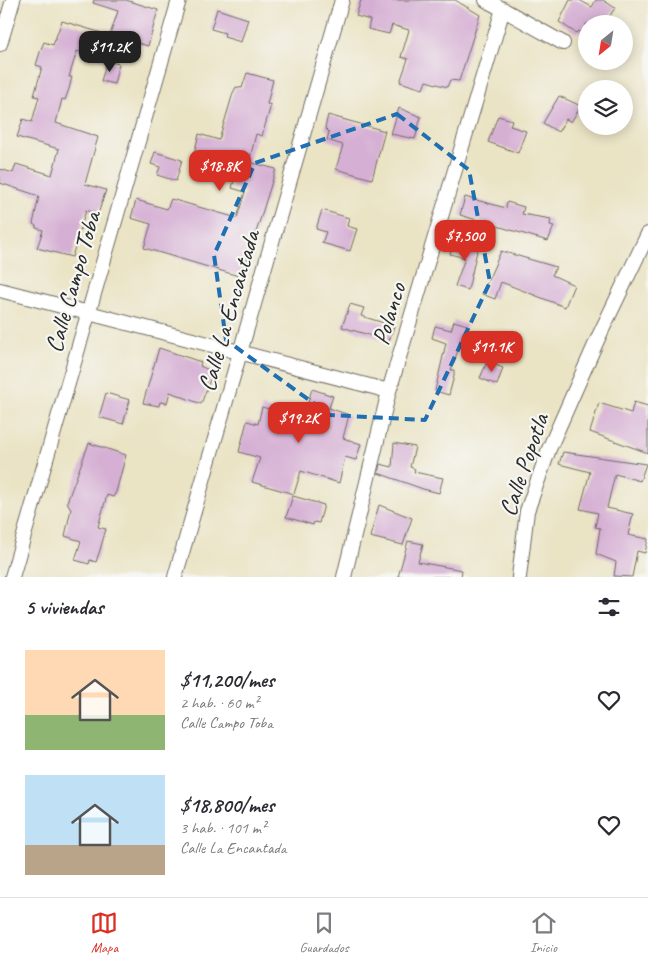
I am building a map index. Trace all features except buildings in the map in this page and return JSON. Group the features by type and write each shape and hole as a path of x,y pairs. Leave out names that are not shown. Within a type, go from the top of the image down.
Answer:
{"street":[{"path":"0,44 13,0"},
{"name":"Calle Campo Toba","path":"12,577 179,0"},
{"name":"Calle La Encantada","path":"175,577 242,351 342,0"},
{"path":"486,0 564,43"},
{"name":"Polanco","path":"344,577 389,391 503,9"},
{"name":"Calle Popotla","path":"519,577 527,511 549,449 599,336 648,234"},
{"path":"0,290 242,351 389,391"}],"highlighted area":[{"path":"397,114 469,170 490,282 425,420 330,415 226,340 214,255 255,163"}]}
